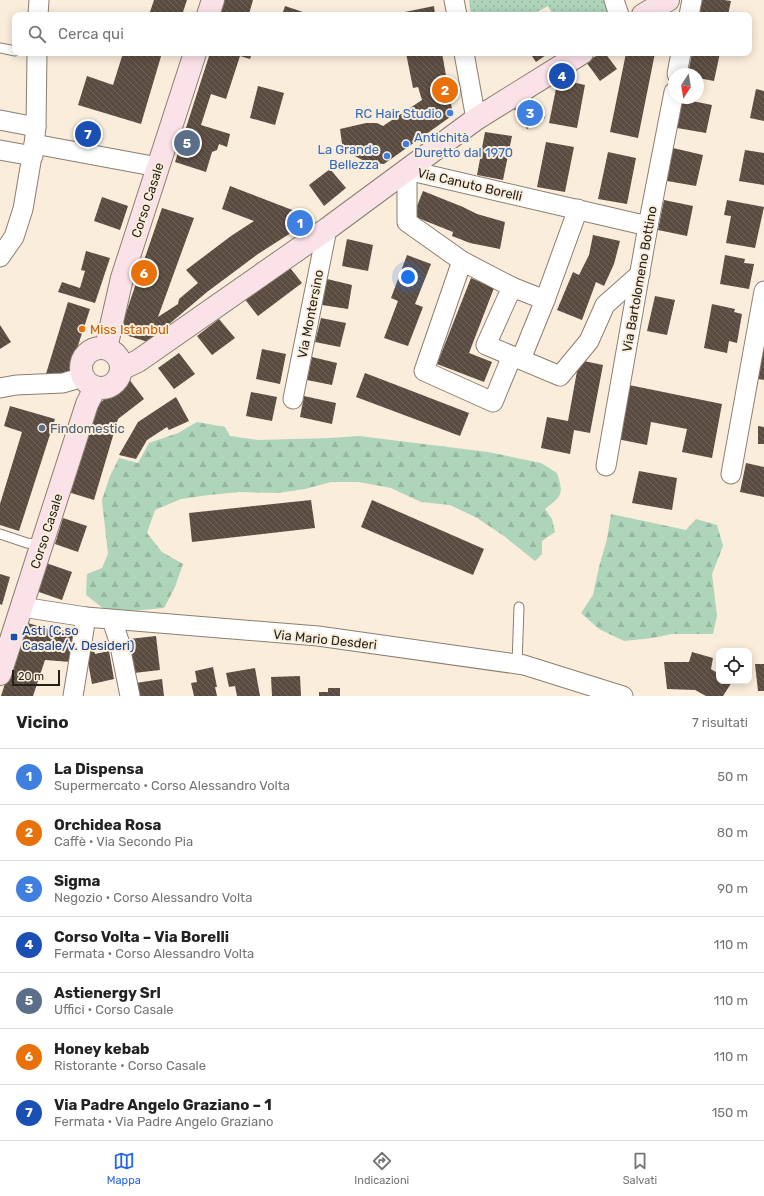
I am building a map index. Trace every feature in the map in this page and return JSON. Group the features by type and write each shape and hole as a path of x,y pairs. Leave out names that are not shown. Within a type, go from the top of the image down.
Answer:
{"street":[{"path":"38,0 38,12"},
{"path":"209,12 212,0"},
{"path":"454,0 456,12"},
{"path":"614,0 618,12"},
{"path":"648,12 668,0"},
{"path":"690,12 692,0"},
{"path":"0,258 14,237 23,209 34,142 33,56"},
{"name":"Corso Casale","path":"106,348 122,278 194,56"},
{"path":"465,56 476,119"},
{"path":"122,369 138,361 327,229 476,119 577,56"},
{"path":"678,68 681,56"},
{"name":"Via Bartolomeno Bottino","path":"606,466 648,226 672,104"},
{"path":"0,120 34,142 158,167"},
{"path":"0,150 34,142"},
{"name":"Via Canuto Borelli","path":"545,300 512,287 462,261 407,222 407,170 648,226"},
{"path":"462,261 424,371 493,402 545,300 578,209"},
{"name":"Via Montersino","path":"293,399 327,229"},
{"path":"512,287 486,345 560,376 589,341 605,305 640,274"},
{"path":"731,474 764,291"},
{"path":"0,388 16,385 89,383 102,389 113,385 118,380 122,369 117,356 112,351 106,348 99,348 86,354 82,360 81,366 89,383"},
{"name":"Corso Casale","path":"0,674 87,404 89,383"},
{"name":"Via Mario Desderi","path":"22,607 86,618 318,636 524,665 622,696"},
{"path":"73,696 86,618"},
{"path":"112,620 119,641 130,696"}],"lane":[{"path":"0,48 12,50"},
{"path":"0,534 42,545"},
{"path":"517,664 519,607"}],"green space":[{"path":"469,0 607,0 611,12 551,12 548,6 537,12 471,12"},
{"path":"197,422 225,427 230,436 258,440 359,436 488,452 541,463 557,473 561,490 555,501 545,509 552,519 555,532 542,541 542,554 535,561 504,536 477,518 450,505 421,502 391,488 359,482 331,482 305,489 278,493 239,492 181,499 155,510 147,533 162,552 183,564 175,587 164,608 131,611 104,609 86,595 87,574 102,568 108,554 102,500 110,476 119,458 138,463 149,443 178,433"},
{"path":"611,514 686,530 696,519 717,525 723,546 712,574 717,616 713,634 672,634 653,638 624,641 599,629 581,613 593,595 607,539"}],"building":[{"path":"154,0 187,0 183,12 150,12"},
{"path":"224,0 253,0 250,12 220,12"},
{"path":"702,0 731,1 729,12 700,12"},
{"path":"285,6 303,12 283,12"},
{"path":"434,6 435,12 405,12"},
{"path":"122,56 161,56 141,124 78,105 87,76 113,85"},
{"path":"209,56 240,56 226,99 211,94 201,125 230,134 227,147 219,144 217,150 212,152 206,172 175,162"},
{"path":"240,56 251,56 250,59"},
{"path":"407,56 443,56 453,115 384,164 366,162 355,156 353,150 343,151 340,129 366,123 377,123 383,126 422,100 418,87 413,88"},
{"path":"532,56 545,56 536,62"},
{"path":"596,56 607,56 617,69 600,81 586,62"},
{"path":"625,56 654,56 638,138 610,132"},
{"path":"691,56 719,56 714,81 704,79 704,68 689,68"},
{"path":"558,79 585,85 577,128 549,123"},
{"path":"258,86 284,93 275,125 250,118"},
{"path":"756,89 764,91 764,121 750,118"},
{"path":"532,97 545,118 527,129 514,109"},
{"path":"704,103 712,105 706,133 677,128 681,104"},
{"path":"485,132 512,136 503,180 477,175"},
{"path":"546,142 574,147 565,192 537,187"},
{"path":"673,148 703,155 696,186 667,181"},
{"path":"745,150 764,153 764,185 739,181"},
{"path":"608,152 636,158 627,204 598,199"},
{"path":"330,169 346,188 324,206 309,185"},
{"path":"230,186 308,216 308,222 258,254 207,292 148,342 119,333 162,208 194,218 158,317 178,304 179,299 198,283 186,270 231,236 254,221 222,209"},
{"path":"423,191 477,214 505,222 500,249 470,243 452,236 453,232 413,216"},
{"path":"102,197 128,206 120,230 94,221"},
{"path":"664,200 693,206 687,236 658,230"},
{"path":"727,200 764,207 755,248 726,243 731,216 724,215"},
{"path":"593,235 620,241 614,264 604,286 596,282 582,320 557,310 573,272 579,275 589,255"},
{"path":"347,239 373,245 368,271 342,266"},
{"path":"86,251 110,258 95,303 58,292 62,282 80,288 85,271 81,270"},
{"path":"407,255 431,264 415,304 423,307 408,346 384,338 398,301 391,298"},
{"path":"725,255 745,259 744,263 754,264 749,289 720,284"},
{"path":"287,264 302,283 258,316 243,297"},
{"path":"471,278 494,288 469,353 492,362 484,382 437,364"},
{"path":"327,279 352,285 348,309 322,305"},
{"path":"655,296 675,300 667,335 647,331"},
{"path":"68,302 90,309 67,379 45,377"},
{"path":"712,304 735,309 734,312 742,314 737,343 729,341 727,353 704,348"},
{"path":"321,318 346,323 340,347 315,342"},
{"path":"219,319 235,338 212,355 197,336"},
{"path":"0,325 11,342 0,349"},
{"path":"764,331 764,380 753,378"},
{"path":"262,349 286,354 280,384 256,379"},
{"path":"179,353 195,374 174,389 158,368"},
{"path":"312,357 337,363 332,385 307,380"},
{"path":"579,360 603,365 590,433 574,430 570,454 541,448 547,417 568,421"},
{"path":"365,373 469,413 460,436 356,397"},
{"path":"129,379 144,399 118,419 94,500 68,492 95,410 100,403"},
{"path":"629,385 722,404 712,458 682,452 687,429 651,422 647,445 617,439"},
{"path":"251,392 277,397 272,421 246,416"},
{"path":"304,396 336,403 332,424 300,417"},
{"path":"176,397 189,421 169,430 167,427 147,440 136,459 119,455 138,422"},
{"path":"10,406 55,419 19,531 0,525 0,504 22,432 4,426"},
{"path":"758,426 764,427 764,444 758,444"},
{"path":"746,463 764,467 764,497 740,492"},
{"path":"639,471 677,478 672,510 632,503"},
{"path":"311,500 315,528 192,542 189,513"},
{"path":"372,500 484,549 473,575 361,527"},
{"path":"63,518 87,526 78,552 55,544"},
{"path":"46,563 72,572 62,600 36,591"},
{"path":"0,574 10,577 2,605 0,604"},
{"path":"25,622 50,630 76,631 71,662 45,660 33,696 1,696"},
{"path":"156,636 160,670 134,673 129,639"},
{"path":"94,650 95,654 109,651 114,679 92,684 86,651"},
{"path":"692,652 713,658 711,669 716,672 716,684 731,684 723,696 706,696 695,690 667,689 664,662 689,662"},
{"path":"755,664 764,664 764,691 758,691"},
{"path":"213,667 217,687 215,687 217,696 194,696 191,683 197,682 195,671"},
{"path":"255,668 260,696 237,696 235,686 229,687 226,673"},
{"path":"300,676 301,696 272,696 271,677"},
{"path":"162,679 164,696 138,696 136,683"},
{"path":"328,688 340,688 340,696 319,696 319,692 328,692"}],"place":[{"name":"Corso Volta – Via Borelli","path":"562,76"},
{"name":"Orchidea Rosa","path":"445,90"},
{"name":"RC Hair Studio","path":"450,113"},
{"name":"Sigma","path":"530,113"},
{"name":"Via Padre Angelo Graziano – 1","path":"88,134"},
{"name":"Astienergy Srl","path":"187,143"},
{"name":"Antichità Duretto dal 1970","path":"406,144"},
{"name":"La Grande Bellezza","path":"387,156"},
{"name":"La Dispensa","path":"300,223"},
{"name":"Honey kebab","path":"144,273"},
{"name":"Miss Istanbul","path":"82,329"},
{"name":"Findomestic","path":"42,428"},
{"name":"Asti (C.so Casale/v. Desideri)","path":"14,637"}]}
